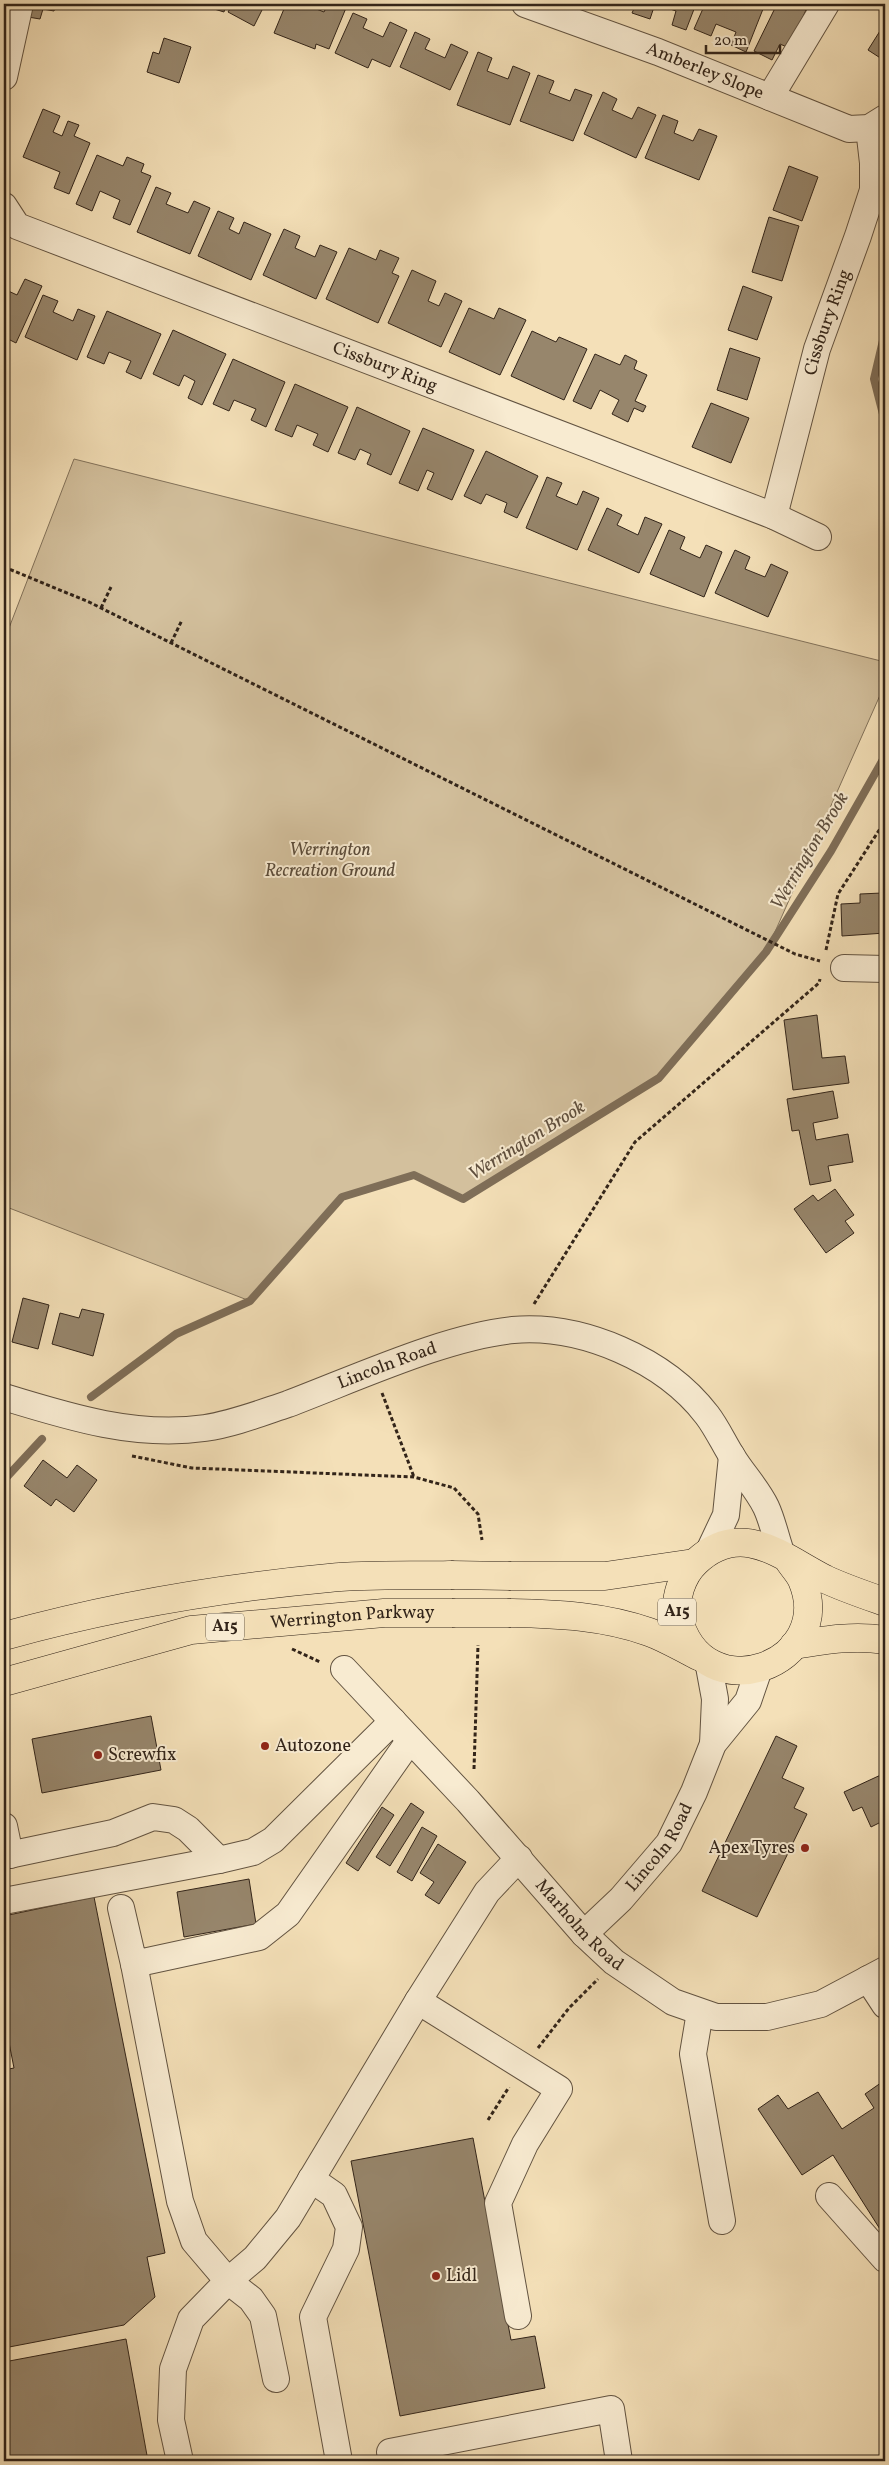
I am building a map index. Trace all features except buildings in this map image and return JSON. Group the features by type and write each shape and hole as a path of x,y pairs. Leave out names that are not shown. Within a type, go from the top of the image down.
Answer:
{"highway":[{"name":"A15","path":"4,1636 56,1622 191,1596 331,1578 451,1575 605,1576 702,1556 727,1543 746,1541 765,1545 785,1558 832,1582 885,1602"},
{"name":"A15","path":"702,1556 684,1578 678,1595 677,1613 682,1631 691,1646 705,1659 729,1670 759,1669 773,1664 794,1645 802,1630 806,1615 807,1599 802,1579 785,1558"},
{"name":"Werrington Parkway","path":"4,1682 191,1630 384,1613 562,1614 604,1620 652,1633 705,1659"},
{"path":"794,1645 839,1638 868,1637 885,1640"}],"street":[{"path":"4,76 20,4"},
{"name":"Amberley Slope","path":"525,4 849,129 877,123"},
{"path":"770,97 826,4"},
{"name":"Cissbury Ring","path":"774,516 817,349 858,236 872,190 877,123"},
{"name":"Cissbury Ring","path":"4,206 17,226 774,516 818,537"},
{"path":"828,967 885,969"},
{"name":"Lincoln Road","path":"4,1397 61,1414 112,1426 173,1431 205,1428 262,1413 452,1343 514,1330 545,1331 582,1337 613,1346 644,1360 677,1385 707,1415 766,1506 785,1558"},
{"path":"702,1556 726,1515 732,1456"},
{"name":"Lincoln Road","path":"705,1659 715,1699 713,1744"},
{"name":"Marholm Road","path":"344,1669 468,1801 584,1934 614,1962 673,2002 716,2017 767,2017 820,2004 876,1975"},
{"name":"Lincoln Road","path":"584,1934 621,1899 669,1843 694,1792 713,1744 748,1701 759,1669"},
{"path":"4,1901 253,1852 273,1840 401,1731"},
{"path":"134,1964 259,1937 288,1914 401,1731"},
{"path":"4,1826 7,1856 113,1833 153,1817 174,1820 188,1829 219,1860"},
{"path":"180,2461 171,2420 173,2369 191,2319 228,2281 255,2258 288,2218 418,2001 487,1892 518,1858"},
{"path":"121,1908 134,1964 180,2201 194,2241 228,2281 251,2299 263,2316 276,2379"},
{"path":"876,1975 885,2006"},
{"path":"418,2001 559,2089 525,2144 498,2203 518,2316"},
{"path":"700,2012 693,2054 722,2221"},
{"path":"311,2179 334,2195 349,2226 346,2249 312,2317 338,2461"},
{"path":"829,2196 885,2259"},
{"path":"390,2452 611,2408 619,2461"}],"path":[{"path":"4,567 101,608 766,940 795,954 823,962 828,967"},
{"path":"101,608 111,588"},
{"path":"171,643 182,620"},
{"path":"536,1301 634,1142 819,983 828,967 838,894 885,821"},
{"path":"382,1392 414,1477"},
{"path":"123,1454 192,1468 414,1477 454,1488 478,1514 482,1540"},
{"path":"468,1801 475,1782 473,1765 478,1645"},
{"path":"284,1650 294,1649"},
{"path":"488,2120 523,2066 570,2008 614,1962"}],"green space":[{"name":"Werrington Recreation Ground","path":"74,459 885,662 885,684 766,952 659,1078 463,1199 413,1175 342,1197 250,1301 4,1206 4,641"}],"waterway":[{"name":"Werrington Brook","path":"885,332 874,379 885,422"},
{"name":"Werrington Brook","path":"91,1397 176,1334 250,1301 342,1197 414,1175 463,1199 659,1078 766,952 831,851 885,756"},
{"name":"Werrington Brook","path":"4,1480 42,1439"}],"place":[{"name":"Autozone","path":"265,1746"},
{"name":"Screwfix","path":"98,1755"},
{"name":"Apex Tyres","path":"805,1848"},
{"name":"Lidl","path":"436,2276"}]}
